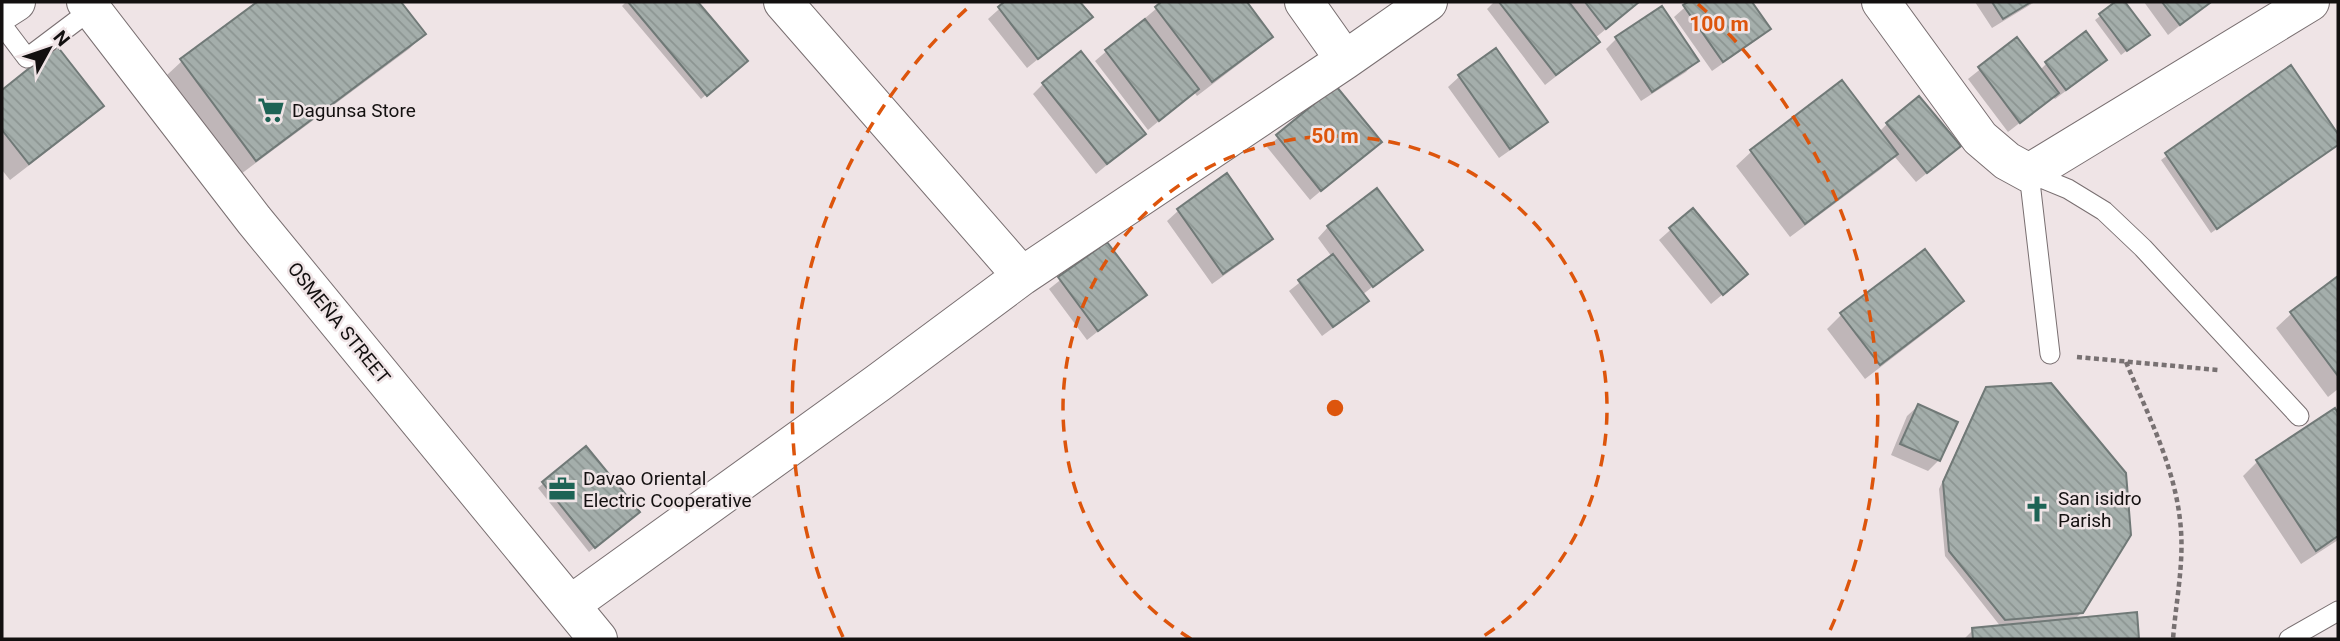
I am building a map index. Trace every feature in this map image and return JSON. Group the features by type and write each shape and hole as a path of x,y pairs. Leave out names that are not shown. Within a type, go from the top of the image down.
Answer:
{"street":[{"path":"783,2 1022,276"},
{"path":"1304,2 1345,60"},
{"path":"570,605 1022,276 1428,2"},
{"path":"1882,2 1980,138 2007,161 2029,173 2310,2"},
{"name":"OSMEÑA STREET","path":"89,5 254,220 598,639"}],"lane":[{"path":"8,9 27,58 89,5"},
{"path":"2050,354 2029,173 2068,189 2104,211 2143,248 2299,416"},
{"path":"2289,639 2338,611"}],"path":[{"path":"2050,354 2212,371 2249,363"},
{"path":"2126,362 2167,463 2180,521 2179,595 2173,639"}],"building":[{"name":"Dagunsa Store","path":"257,2 401,2 426,34 256,161 180,59"},
{"path":"628,2 698,2 748,61 707,96"},
{"path":"1004,2 1080,2 1093,17 1038,59 998,7"},
{"path":"1161,2 1247,2 1273,37 1212,82 1155,7"},
{"path":"1499,2 1569,2 1600,42 1556,75"},
{"path":"1585,2 1639,2 1606,29"},
{"path":"1688,2 1752,2 1771,29 1723,62 1683,5"},
{"path":"1992,2 2031,2 2003,19"},
{"path":"2115,2 2125,2 2150,35 2127,51 2099,14"},
{"path":"2162,2 2209,2 2210,3 2180,25"},
{"path":"1662,6 1699,61 1652,92 1615,37"},
{"path":"1145,19 1199,89 1159,121 1105,50"},
{"path":"2086,31 2107,60 2066,90 2045,62"},
{"path":"2017,37 2059,93 2020,123 1978,67"},
{"path":"57,46 104,106 29,164 2,130 2,90"},
{"path":"1496,48 1548,122 1510,149 1458,75"},
{"path":"1081,51 1146,134 1107,164 1042,83"},
{"path":"2291,65 2338,134 2338,145 2217,229 2165,153"},
{"path":"1842,80 1898,154 1805,224 1750,150"},
{"path":"1336,86 1382,142 1321,191 1276,135"},
{"path":"1919,96 1961,146 1927,173 1886,123"},
{"path":"1227,173 1273,239 1223,274 1177,209"},
{"path":"1377,188 1423,250 1373,287 1327,226"},
{"path":"1693,208 1748,274 1723,295 1669,228"},
{"path":"1107,242 1147,295 1098,331 1058,277"},
{"path":"1925,249 1964,301 1880,365 1840,313"},
{"path":"1333,254 1369,301 1333,327 1298,280"},
{"path":"2338,276 2338,376 2290,312"},
{"name":"San isidro Parish","path":"2051,383 2126,473 2131,535 2083,613 2005,620 1949,551 1943,482 1986,387"},
{"path":"1918,404 1958,422 1940,461 1900,444"},
{"path":"2335,408 2338,413 2338,536 2316,551 2256,460"},
{"path":"586,446 640,512 595,548 542,482"},
{"path":"2137,612 2139,639 1973,639 1972,628"}],"place":[{"name":"Dagunsa Store","path":"271,110"},
{"name":"Davao Oriental Electric Cooperative","path":"562,489"},
{"name":"San isidro Parish","path":"2037,509"}]}
